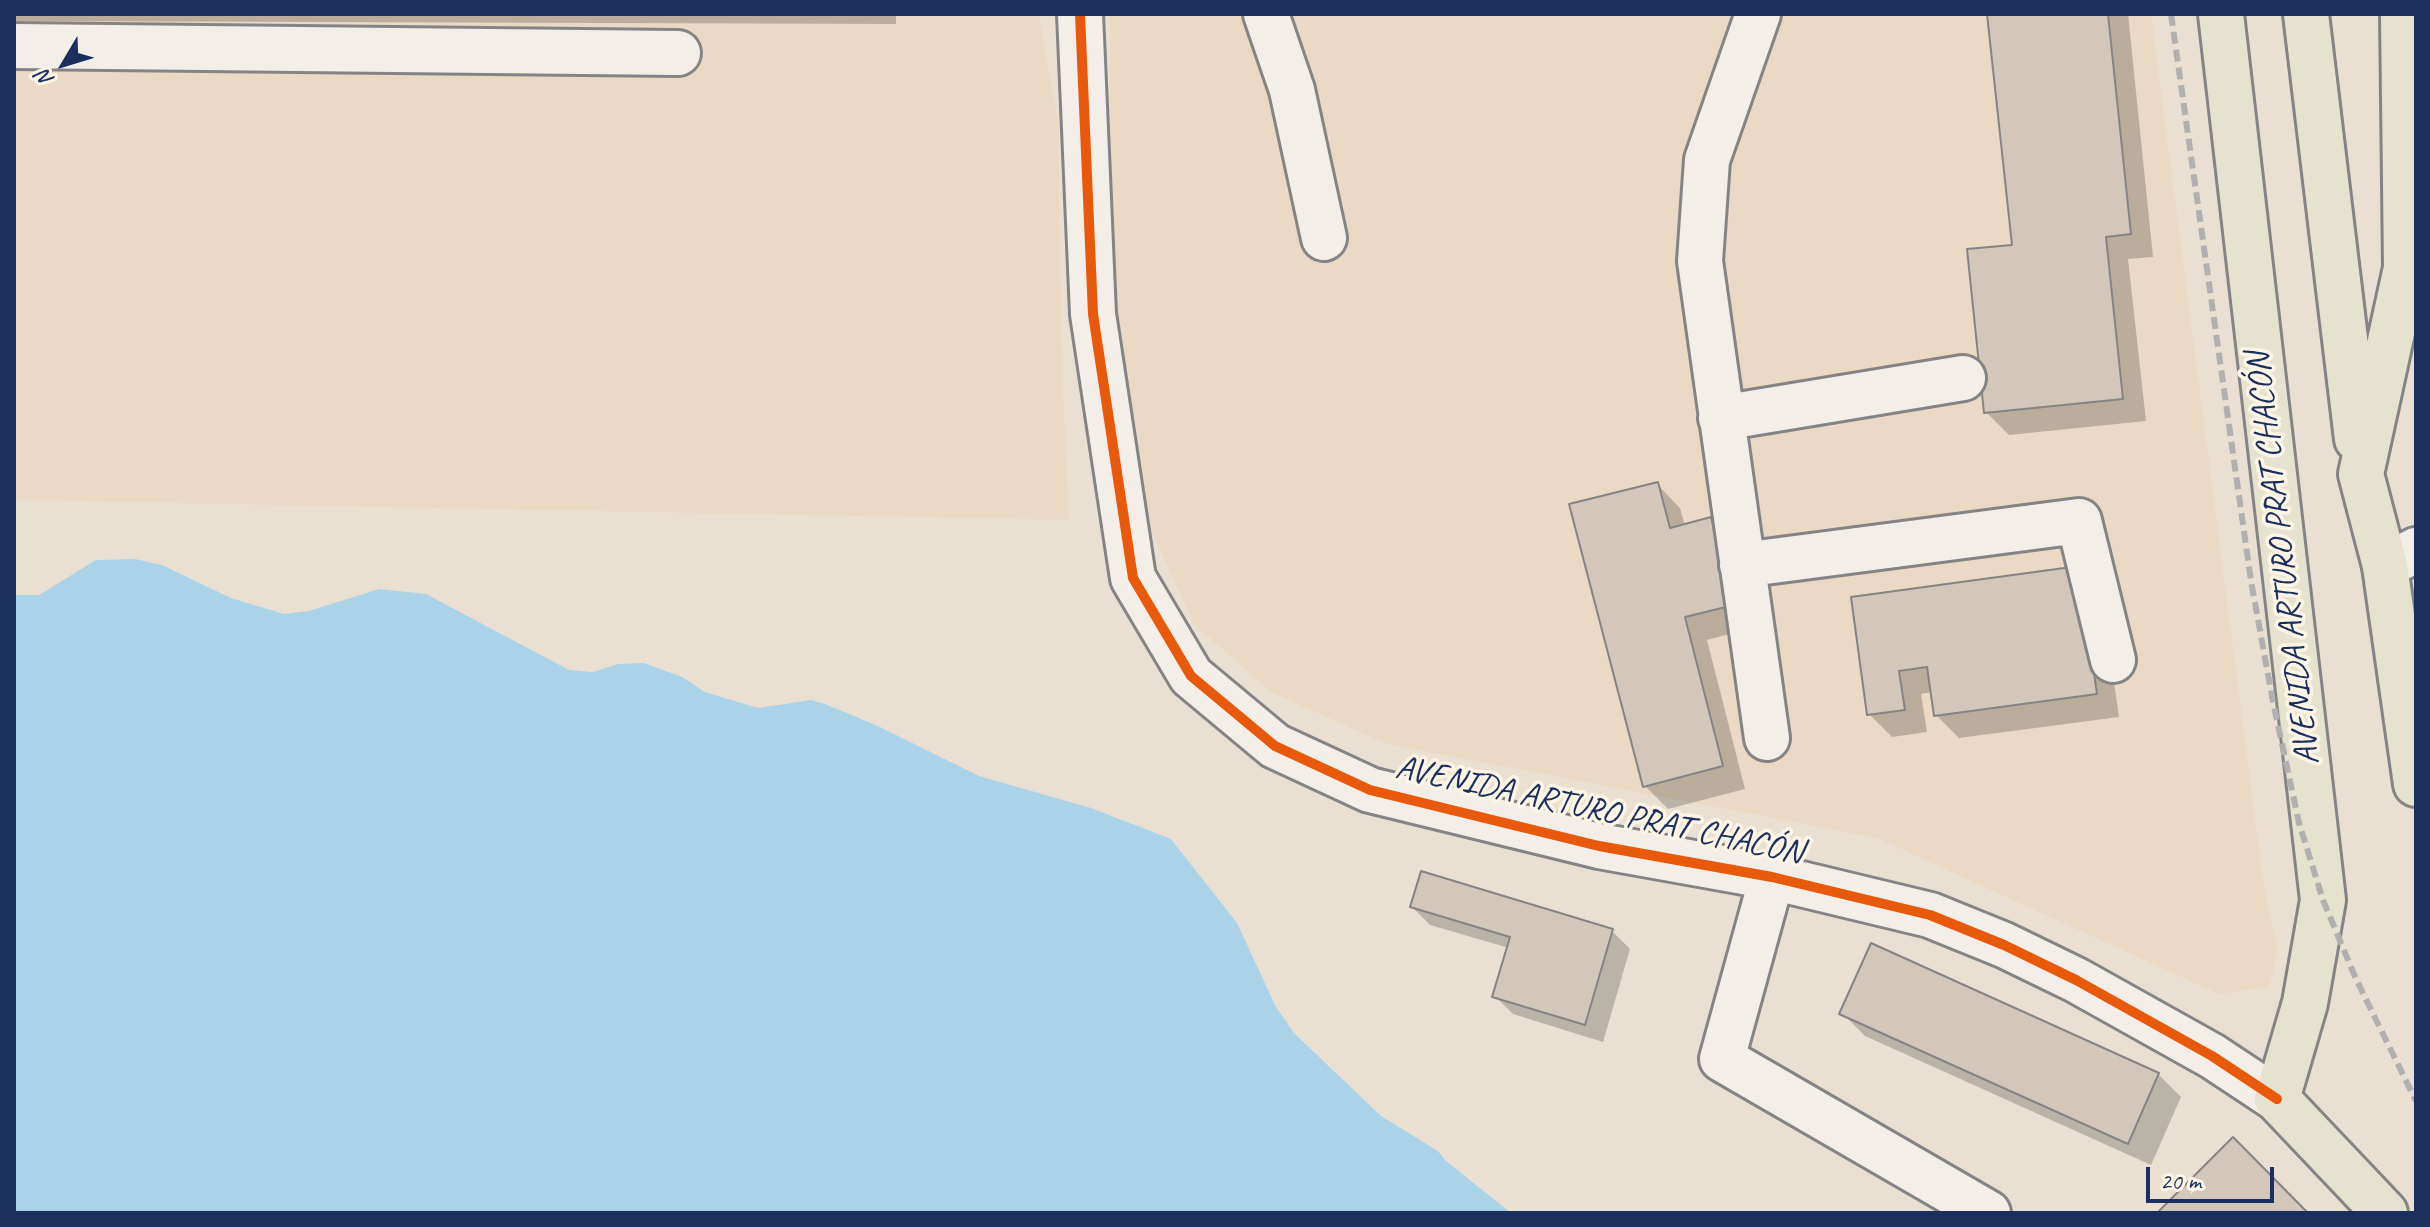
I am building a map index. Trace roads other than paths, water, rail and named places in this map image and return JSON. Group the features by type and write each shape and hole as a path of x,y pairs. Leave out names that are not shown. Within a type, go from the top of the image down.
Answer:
{"main road":[{"name":"AVENIDA ARTURO PRAT CHACÓN","path":"2221,14 2323,900 2305,1003 2277,1099 2385,1213"},
{"path":"2306,14 2361,474 2400,558 2416,784"},
{"path":"2361,474 2406,268 2403,14"}],"street":[{"name":"AVENIDA ARTURO PRAT CHACÓN","path":"1080,14 1093,314 1133,578 1191,676 1275,746 1370,790 1599,846 1772,877 1930,915 2004,945 2145,1016 2277,1099"},
{"path":"1266,14 1292,90 1324,238"},
{"path":"1758,14 1707,160 1700,261 1767,738"},
{"path":"14,46 678,53"},
{"path":"1721,418 1963,378"},
{"path":"1742,565 2079,521 2113,660"},
{"path":"1772,877 1722,1059 1988,1213"}],"water":[{"path":"135,559 162,565 231,598 284,614 309,611 379,589 426,594 569,670 593,672 618,664 644,663 682,677 705,692 758,708 811,700 878,726 979,776 1091,808 1171,839 1237,923 1276,1007 1294,1033 1381,1116 1438,1151 1446,1161 1511,1213 14,1213 14,595 39,595 96,560"}],"railway":[{"path":"2171,14 2251,581 2299,823 2323,900 2356,979 2416,1101"}]}
